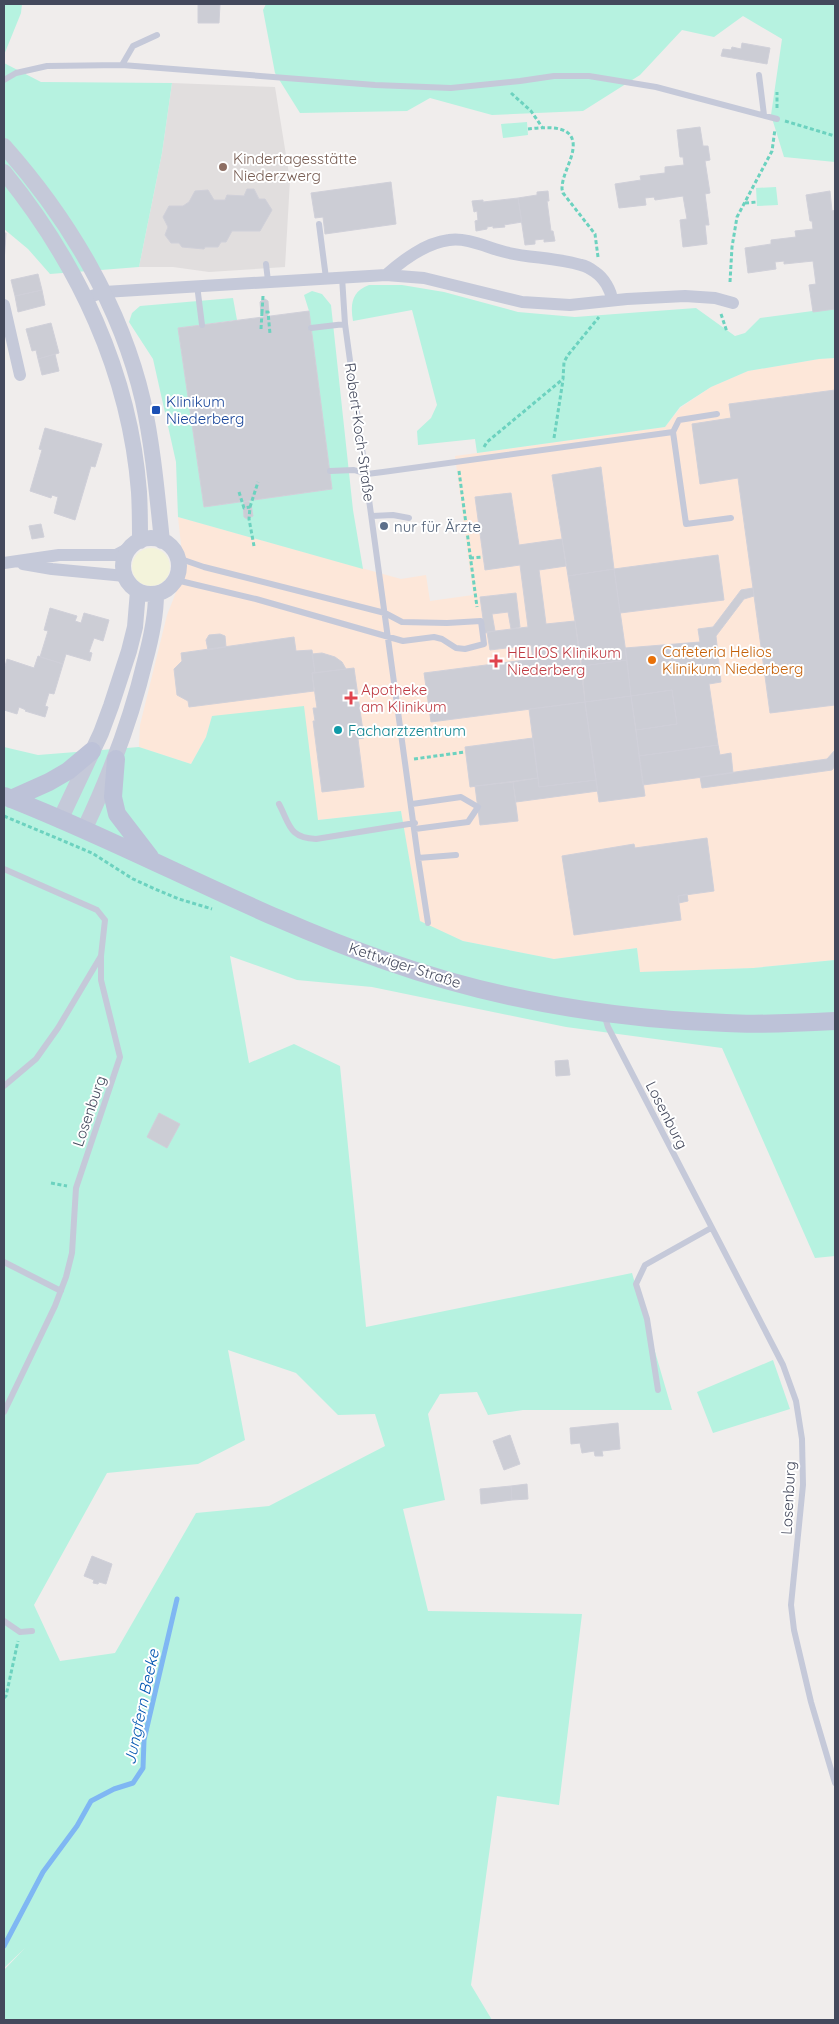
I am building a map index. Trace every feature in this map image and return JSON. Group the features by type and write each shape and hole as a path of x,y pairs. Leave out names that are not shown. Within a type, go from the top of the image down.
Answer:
{"main road":[{"path":"7,797 49,782 68,771 92,751"},
{"path":"116,759 113,797 117,814 153,862"},
{"name":"Kettwiger Straße","path":"7,797 350,948 395,964 487,990 603,1013 646,1018 728,1024 835,1021"}],"street":[{"path":"4,146 50,203 104,292 125,342 142,399 153,451 162,541"},
{"path":"4,172 60,250 86,298 105,340 125,407 135,457 139,492 136,544 124,561 125,576 130,585 138,591 156,594 164,591 176,580 179,569 178,558 172,548 162,541 151,538 136,544 116,555 59,555 10,563"},
{"path":"386,275 406,258 449,240 464,241 509,253 582,265 596,273 611,292 612,300"},
{"path":"86,298 104,292 386,275 424,278 522,302 570,306 612,300 685,296 715,298 733,303"},
{"path":"4,305 20,375"},
{"path":"10,563 125,576"},
{"path":"60,820 101,733 129,651 135,627 138,591"},
{"path":"84,830 116,759 138,692 154,619 156,594"}],"lane":[{"path":"122,65 133,46 157,35"},
{"path":"4,80 16,73 47,66 122,65 375,86 451,88 554,76 589,76 656,87 777,119"},
{"path":"759,75 764,116"},
{"path":"319,224 326,278"},
{"path":"266,264 268,281"},
{"name":"Robert-Koch-Straße","path":"342,277 346,324 428,923"},
{"path":"197,285 202,325"},
{"path":"311,328 346,324"},
{"path":"717,414 678,420 673,432 686,524 731,518"},
{"path":"330,471 354,470 367,474 673,432"},
{"path":"372,516 393,514 409,518"},
{"path":"176,580 256,599 403,641 434,637 442,639 456,648 465,649 484,644 481,621 447,624 402,622 385,612 204,567 178,558"},
{"path":"279,804 291,830 298,836 306,839 415,826 468,822 478,807 461,797 412,804"},
{"path":"418,858 456,855"},
{"name":"Losenburg","path":"4,869 97,910 105,920 101,956 101,980 120,1057 76,1188 72,1253 61,1291 4,1412"},
{"path":"4,1086 36,1059 58,1028 101,956"},
{"name":"Losenburg","path":"603,1013 608,1027 783,1365 796,1401 802,1439 803,1485 791,1606 794,1630 808,1692 835,1783"},
{"path":"658,1390 647,1319 636,1284 645,1264 711,1228"},
{"path":"4,1262 61,1291"},
{"path":"4,1621 20,1632 32,1631"}],"path":[{"path":"496,83 516,96 531,111 542,127"},
{"path":"730,282 732,247 737,217 772,150 777,119 777,92"},
{"path":"777,119 835,136"},
{"path":"528,129 559,127 571,139 572,153 562,188 563,193 595,234 599,263 596,273"},
{"path":"744,203 757,202"},
{"path":"261,329 264,300"},
{"path":"552,449 564,362 612,300"},
{"path":"262,312 268,312 270,334"},
{"path":"477,459 487,442 563,379"},
{"path":"458,462 477,607"},
{"path":"254,546 249,519 250,507 258,482"},
{"path":"239,492 244,508 250,507"},
{"path":"470,558 483,556"},
{"path":"396,692 426,688"},
{"path":"406,760 465,752"},
{"path":"51,1183 72,1187"},
{"path":"4,1698 20,1632"}],"shaded area":[{"name":"Kindertagesstätte Niederzwerg","path":"172,83 275,87 290,180 285,267 209,272 173,267 139,267 162,153"},
{"name":"HELIOS Klinikum Niederberg","path":"835,358 835,960 753,968 640,972 637,948 554,959 463,941 419,921 401,811 318,820 212,716 206,737 191,764 139,747 140,725 167,615 184,572 178,517 401,579 426,575 430,601 473,595 455,456 665,427 680,408 711,387 748,371"}],"green space":[{"path":"4,4 22,4 21,13 4,55"},
{"path":"266,4 835,4 835,162 784,157 771,115 782,39 743,16 714,37 682,30 640,75 583,111 492,115 430,98 407,111 300,113 275,73 263,10"},
{"path":"4,63 41,82 172,83 162,153 139,267 50,274 28,249 4,229"},
{"path":"527,122 528,135 503,138 501,124"},
{"path":"776,187 778,205 757,206 756,188"},
{"path":"369,285 402,285 444,292 518,312 575,317 696,308 735,336 745,333 760,318 835,308 835,358 748,371 711,387 680,407 665,427 477,453 475,439 418,445 417,431 431,418 437,405 412,310 353,321 352,304 354,299 359,291"},
{"path":"312,291 322,294 331,305 353,510 363,569 178,517 176,462 153,359 129,322 132,313 140,306 233,298 237,320 178,328 204,507 332,489 309,311 304,295"},
{"path":"304,706 318,820 401,811 420,921 463,941 554,959 637,948 640,972 753,968 835,960 835,1256 815,1258 722,1048 566,1027 372,987 297,980 230,956 249,1063 294,1044 340,1066 366,1327 632,1273 672,1410 523,1410 488,1415 477,1392 440,1394 428,1414 445,1500 403,1509 428,1611 582,1614 559,1805 497,1796 471,1985 492,2020 4,2020 4,1970 25,1948 4,1968 4,747 38,755 139,747 191,764 206,737 212,716","holes":["228,1350 296,1373 338,1415 375,1414 385,1446 269,1506 196,1513 115,1653 60,1661 34,1605 107,1473 198,1464 245,1440"]},
{"path":"773,1360 790,1409 713,1433 697,1392"}],"sand":[{"path":"151,548 165,553 170,567 165,581 151,586 137,581 132,567 137,553"}],"building":[{"path":"198,4 220,4 219,23 198,23"},
{"path":"742,43 770,48 767,64 721,56 723,49 731,50 732,47 741,49"},
{"path":"700,127 703,146 708,146 710,160 705,161 710,193 705,194 709,225 705,225 707,244 683,247 680,220 687,219 683,196 655,200 654,197 645,198 646,205 619,208 615,184 641,180 640,176 665,173 665,167 684,165 683,157 680,157 677,130"},
{"path":"391,182 396,224 325,234 323,217 315,218 311,193"},
{"path":"247,189 254,189 259,199 265,199 272,210 260,231 232,231 226,242 221,242 218,247 205,247 204,249 182,247 179,243 171,243 165,235 168,227 163,217 169,206 183,206 189,202 195,191 208,190 214,200 225,200 227,195 244,196"},
{"path":"548,191 549,201 547,201 551,231 553,231 555,241 544,242 544,239 535,240 535,244 525,245 518,198 537,195 537,192"},
{"path":"830,191 832,211 835,210 835,309 813,312 809,285 816,284 813,261 784,264 784,261 775,262 776,269 748,273 745,248 771,244 771,240 796,237 795,231 813,229 806,195"},
{"path":"518,198 522,222 504,225 505,227 487,227 487,229 476,231 477,211 474,212 472,201 483,200 483,202"},
{"path":"4,233 6,233 4,263"},
{"path":"38,274 42,290 15,296 11,280"},
{"path":"42,290 45,305 18,312 15,296"},
{"path":"265,299 268,301 269,313 265,317 261,314 260,302"},
{"path":"309,311 332,489 204,507 178,328"},
{"path":"51,323 59,353 38,359 36,350 32,351 26,329"},
{"path":"55,354 59,371 42,375 38,359"},
{"path":"835,390 835,705 770,713 738,478 700,484 692,424 731,418 729,404"},
{"path":"45,428 102,444 95,467 91,466 75,520 54,513 58,497 52,495 51,498 30,491 42,450 39,449"},
{"path":"601,467 614,569 568,576 552,475"},
{"path":"511,493 519,545 562,539 566,566 539,570 546,624 575,621 579,653 533,659 531,645 490,650 487,632 528,627 520,565 485,570 475,497"},
{"path":"248,501 251,504 253,516 247,519 244,517 243,505 244,502"},
{"path":"41,524 44,537 32,539 29,526"},
{"path":"718,555 724,600 620,613 614,569"},
{"path":"614,569 627,660 582,666 568,576"},
{"path":"753,588 754,596 744,599 716,636 721,682 709,684 718,745 639,756 636,730 677,724 672,690 631,696 625,648 700,642 698,629 713,627 741,590"},
{"path":"516,593 520,627 511,629 508,612 492,614 495,631 485,633 480,597"},
{"path":"50,608 77,616 75,621 81,623 84,613 109,620 103,641 94,638 89,652 92,653 90,661 66,654 63,664 40,657 48,631 44,630"},
{"path":"220,634 225,636 226,647 208,650 206,640 209,635"},
{"path":"294,637 296,651 312,650 315,673 312,673 314,691 189,707 188,701 177,695 174,669 182,661 181,653"},
{"path":"322,653 335,657 342,662 346,669 315,673 312,654"},
{"path":"579,653 585,702 431,722 424,673"},
{"path":"38,656 63,664 54,694 49,693 45,706 48,707 45,717 25,711 19,707 17,714 4,710 4,670 7,659 34,668"},
{"path":"627,660 631,696 585,702 582,666"},
{"name":"Facharztzentrum","path":"354,668 364,738 358,739 364,787 322,792 313,721 315,721 313,708 317,708 312,673"},
{"path":"672,690 677,724 636,730 631,696"},
{"path":"631,696 645,796 599,802 585,702"},
{"path":"585,702 596,780 539,787 529,709"},
{"path":"533,738 538,778 470,787 465,747"},
{"path":"718,745 720,755 731,753 733,773 643,785 639,756"},
{"path":"835,750 835,766 832,770 702,788 700,777 827,759"},
{"path":"538,778 539,787 596,780 598,791 516,802 513,782"},
{"path":"513,782 518,821 480,825 475,786"},
{"path":"707,838 714,891 678,896 681,920 574,935 562,856 634,844 635,848"},
{"path":"687,894 688,901 679,903 678,896"},
{"path":"568,1060 570,1075 556,1076 555,1061"},
{"path":"159,1113 180,1124 167,1148 147,1137"},
{"path":"618,1423 620,1449 602,1451 603,1456 595,1456 594,1451 582,1453 580,1443 571,1444 570,1428"},
{"path":"510,1435 520,1464 504,1470 493,1441"},
{"path":"527,1484 528,1499 512,1500 511,1486"},
{"path":"511,1486 512,1500 481,1504 480,1489"},
{"path":"92,1556 112,1564 106,1584 93,1583 94,1580 84,1576"}],"waterway":[{"name":"Jungfern Beeke","path":"4,1946 43,1872 77,1826 91,1801 114,1789 133,1783 143,1768 144,1740 177,1599"}],"place":[{"name":"Kindertagesstätte Niederzwerg","path":"223,167"},
{"name":"Klinikum Niederberg","path":"156,410"},
{"name":"nur für Ärzte","path":"384,526"},
{"name":"Cafeteria Helios Klinikum Niederberg","path":"652,660"},
{"name":"HELIOS Klinikum Niederberg","path":"496,661"},
{"name":"Apotheke am Klinikum","path":"351,698"},
{"name":"Facharztzentrum","path":"338,730"}]}
